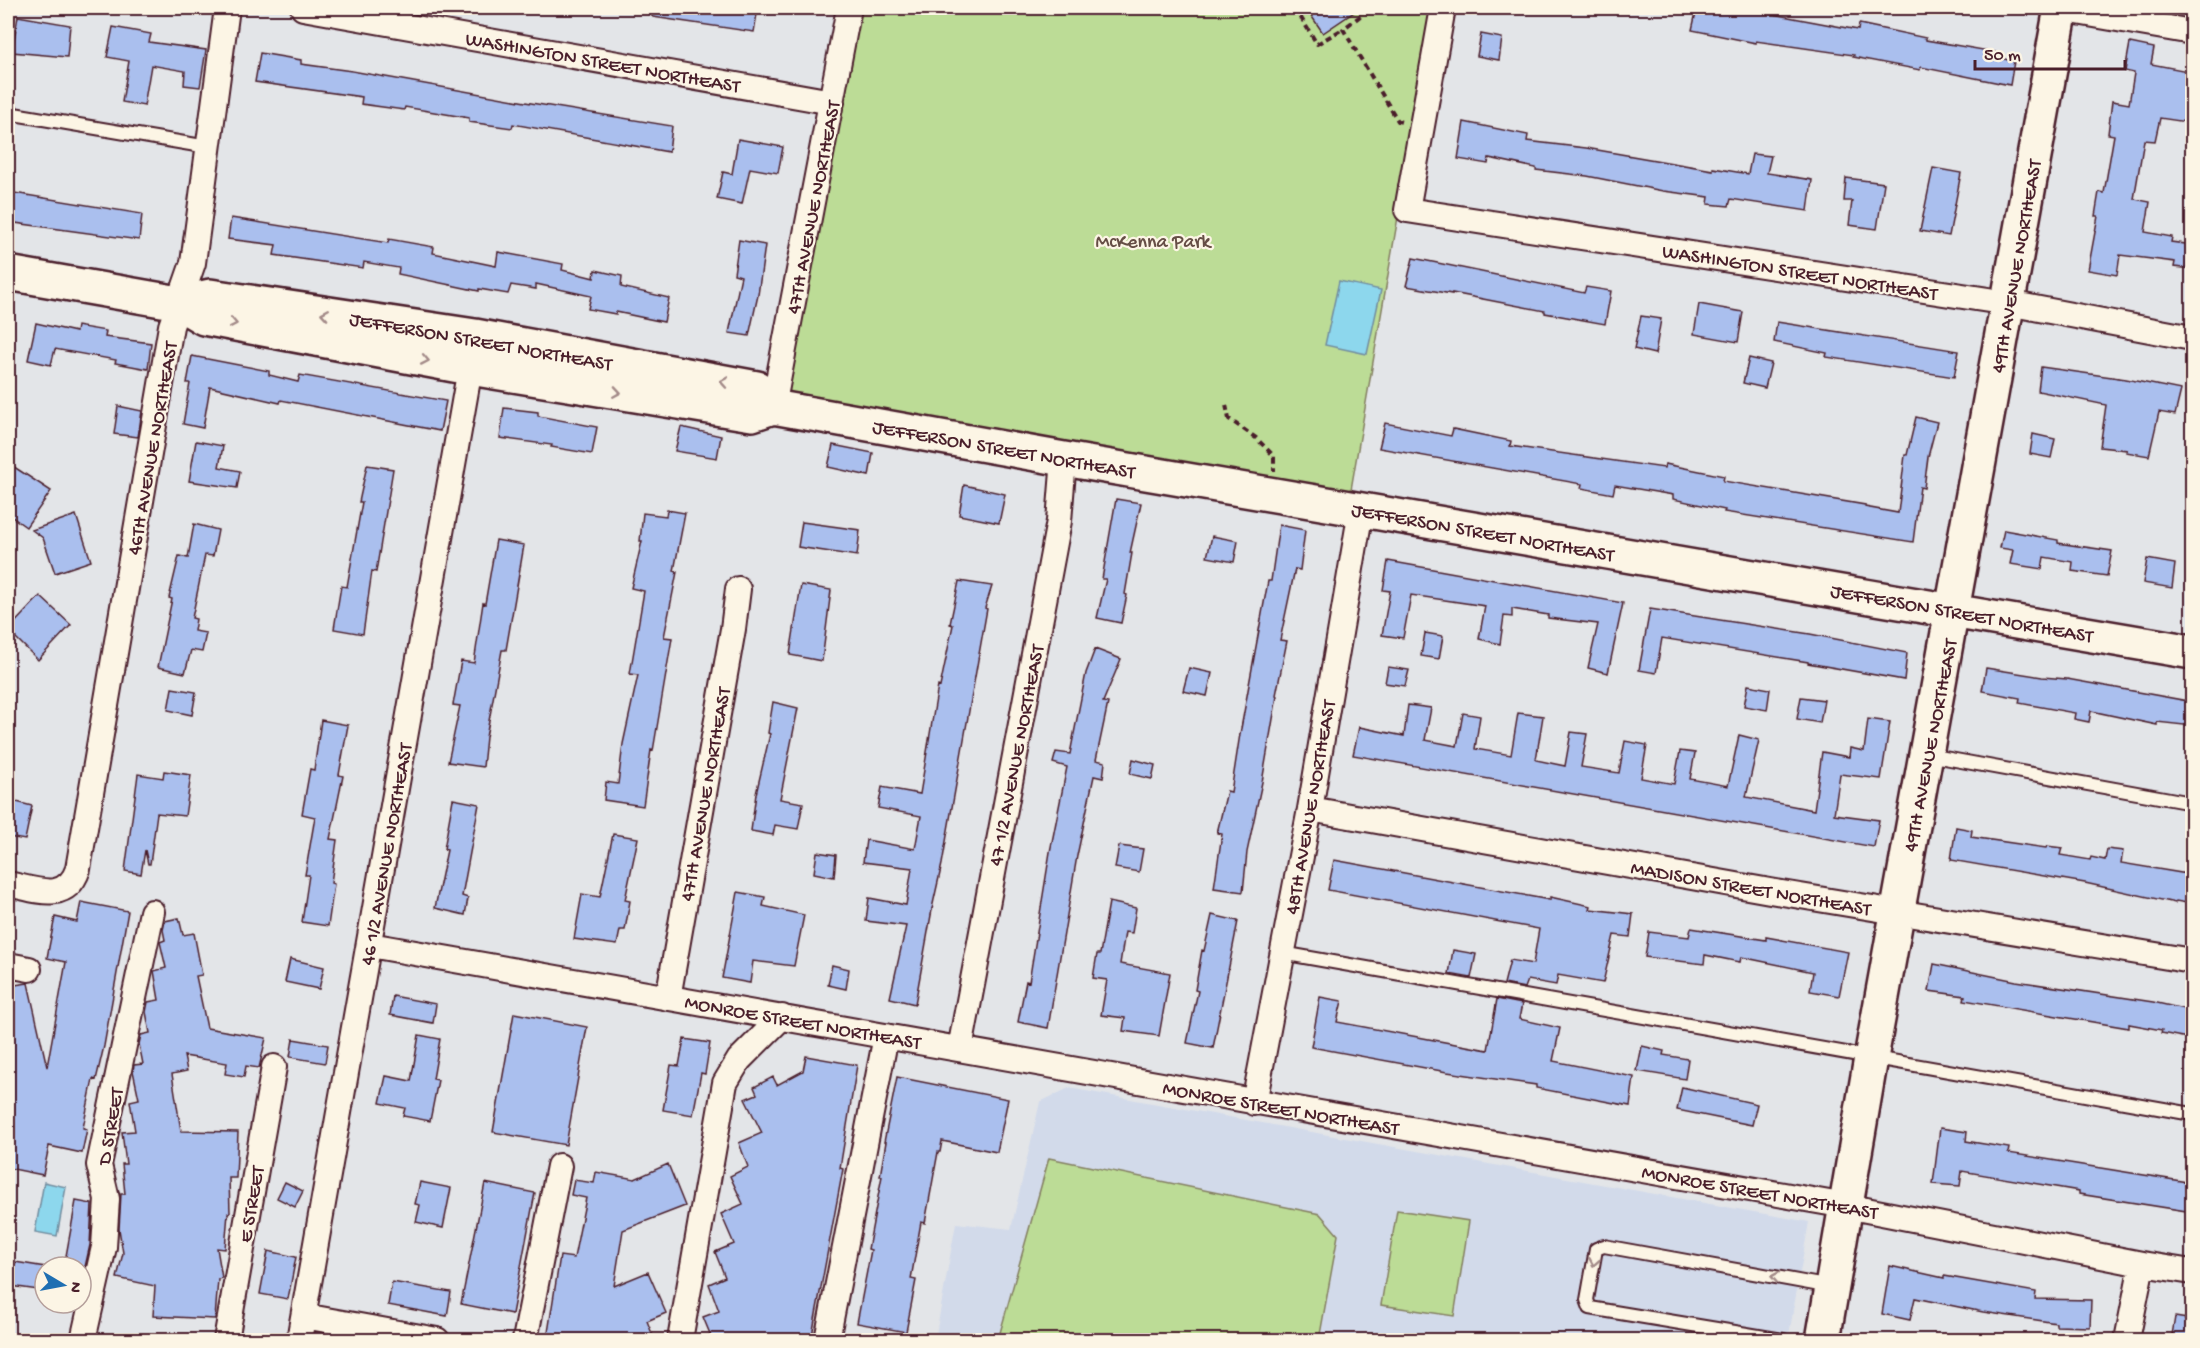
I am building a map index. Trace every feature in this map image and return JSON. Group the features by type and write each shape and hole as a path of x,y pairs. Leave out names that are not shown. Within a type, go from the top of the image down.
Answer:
{"street":[{"name":"46TH AVENUE NORTHEAST","path":"8,884 59,891 68,887 78,869 171,326 193,263 227,8"},
{"name":"WASHINGTON STREET NORTHEAST","path":"303,8 832,102"},
{"name":"47TH AVENUE NORTHEAST","path":"774,407 849,8"},
{"path":"1421,129 1443,8"},
{"path":"2059,8 2193,32"},
{"name":"49TH AVENUE NORTHEAST","path":"1823,1341 1871,1058 2059,8"},
{"name":"WASHINGTON STREET NORTHEAST","path":"1421,129 1407,210 2008,303 2193,338"},
{"name":"JEFFERSON STREET NORTHEAST","path":"8,273 179,303 204,318 470,368 752,414 774,407 1064,459 2193,652"},
{"name":"JEFFERSON STREET NORTHEAST","path":"179,303 210,296 475,336 757,388 774,407"},
{"name":"46 1/2 AVENUE NORTHEAST","path":"299,1341 470,368"},
{"name":"47 1/2 AVENUE NORTHEAST","path":"960,1049 1059,521 1064,459"},
{"name":"48TH AVENUE NORTHEAST","path":"1254,1102 1310,809 1361,510"},
{"name":"47TH AVENUE NORTHEAST","path":"668,998 738,589"},
{"name":"MADISON STREET NORTHEAST","path":"1310,809 1770,891 2193,961"},
{"name":"D STREET","path":"83,1341 104,1247 107,1199 99,1165 152,912"},
{"name":"MONROE STREET NORTHEAST","path":"370,945 1846,1206 2193,1272"},
{"path":"680,1341 725,1083 739,1060 782,1017"},
{"path":"827,1341 885,1036"},
{"name":"E STREET","path":"226,1341 274,1067"},
{"path":"525,1341 559,1166"},
{"path":"2127,1341 2142,1264"},
{"path":"304,1316 436,1341"}],"lane":[{"path":"8,113 208,147"},
{"path":"1927,755 2193,802"},
{"path":"1282,953 2193,1114"},
{"path":"1783,1341 1590,1308 1587,1300 1596,1249 1604,1246 1832,1288"}],"path":[{"path":"1295,8 1317,44 1344,29 1363,14 1359,8"},
{"path":"1344,29 1398,121 1421,129"},
{"path":"1226,405 1229,419 1256,438 1274,456 1274,495"}],"shaded area":[{"path":"1069,1088 1809,1222 1788,1340 935,1340 956,1223 1011,1229 1040,1102"}],"green space":[{"name":"McKenna Park","path":"860,8 1434,8 1348,507 784,414"},
{"path":"1049,1158 1320,1214 1338,1235 1319,1340 998,1340"},
{"path":"1397,1210 1469,1221 1454,1316 1381,1305"}],"water":[{"path":"1339,281 1381,290 1367,354 1325,345"},
{"path":"44,1182 66,1187 57,1236 35,1232"}],"building":[{"path":"652,8 758,8 754,32 653,17"},
{"path":"1306,8 1360,8 1323,33"},
{"path":"1697,8 1741,8 1858,30 1859,24 1926,38 1926,40 1995,52 1994,57 2014,61 2010,85 1921,67 1920,70 1853,57 1854,55 1756,41 1756,43 1692,30"},
{"path":"18,16 70,25 67,57 12,52"},
{"path":"113,27 151,34 149,42 206,50 200,87 184,85 185,71 151,65 144,106 122,102 129,61 107,57"},
{"path":"1481,34 1502,38 1499,60 1477,56"},
{"path":"2130,43 2154,48 2151,64 2193,72 2193,123 2160,118 2155,141 2144,140 2134,199 2150,202 2145,232 2172,237 2171,242 2193,245 2193,269 2174,267 2175,262 2120,255 2117,275 2088,270 2098,216 2095,216 2099,192 2104,193 2114,135 2108,134 2112,101 2129,104 2134,73 2125,71"},
{"path":"260,53 301,60 301,64 672,126 669,152 513,124 512,128 469,122 469,118 405,107 404,110 361,104 362,97 255,82"},
{"path":"1464,122 1528,135 1527,141 1748,174 1752,154 1771,156 1767,173 1812,180 1808,211 1731,199 1729,206 1708,204 1709,197 1663,191 1587,176 1536,170 1536,168 1489,158 1488,164 1458,159"},
{"path":"738,139 783,147 778,173 750,168 742,204 717,199 723,172 732,174"},
{"path":"1933,168 1961,173 1949,236 1920,231"},
{"path":"1846,178 1884,183 1877,229 1849,225 1852,201 1844,201"},
{"path":"8,192 142,214 139,240 8,222"},
{"path":"231,218 388,243 389,239 434,247 433,253 496,266 498,252 563,264 562,270 594,278 595,270 622,276 621,287 669,298 664,322 588,309 591,296 536,284 536,289 511,285 508,294 479,289 479,291 398,274 399,268 364,262 363,268 274,255 276,245 228,239"},
{"path":"739,240 765,245 749,336 729,333 741,276 734,274"},
{"path":"1413,258 1584,293 1586,287 1611,291 1605,324 1406,286"},
{"path":"1699,304 1743,312 1738,342 1694,334"},
{"path":"1641,316 1661,319 1655,354 1634,349"},
{"path":"1777,322 1959,351 1954,377 1826,357 1827,353 1774,342"},
{"path":"36,323 76,332 77,326 106,331 105,337 151,343 148,369 115,363 116,360 55,349 51,365 28,360"},
{"path":"192,356 269,371 269,375 298,382 300,375 446,401 440,431 281,400 280,403 210,387 203,428 183,424"},
{"path":"1749,358 1771,363 1765,388 1743,383"},
{"path":"2041,367 2126,379 2181,390 2175,415 2159,412 2149,456 2126,452 2127,450 2100,447 2106,405 2038,391"},
{"path":"118,406 142,411 138,437 114,434"},
{"path":"504,408 538,412 538,416 597,427 592,454 551,447 552,445 500,438"},
{"path":"1916,417 1937,422 1928,457 1924,488 1920,487 1913,542 1724,512 1725,510 1673,499 1673,495 1615,485 1613,494 1581,488 1582,484 1379,448 1385,423 1451,436 1453,429 1511,441 1510,446 1664,468 1665,464 1724,476 1723,481 1865,505 1865,507 1898,513 1905,455 1907,455"},
{"path":"681,427 721,436 717,458 675,451"},
{"path":"2033,434 2055,439 2051,458 2030,454"},
{"path":"196,441 223,446 219,467 240,471 237,488 189,481"},
{"path":"833,445 873,453 869,476 828,467"},
{"path":"8,463 51,491 26,527 8,514"},
{"path":"367,465 393,469 376,572 372,571 363,634 334,629 341,586 347,587 362,502 359,502"},
{"path":"964,485 1005,494 999,523 959,515"},
{"path":"1116,499 1141,503 1130,553 1132,553 1125,594 1127,595 1121,623 1097,618 1106,579 1102,579"},
{"path":"667,510 685,513 674,571 677,572 664,637 672,638 643,806 604,800 606,782 618,784 623,744 638,675 630,674 644,591 631,588 642,541 640,541 643,513 666,516"},
{"path":"76,515 91,561 55,573 43,538 32,530"},
{"path":"802,522 860,530 857,556 798,547"},
{"path":"194,524 218,530 213,556 205,555 192,618 196,619 194,631 206,633 202,652 191,650 185,673 158,667 172,599 169,598 179,556 188,558"},
{"path":"1279,525 1305,530 1300,570 1295,569 1280,640 1287,641 1247,852 1243,892 1214,888 1222,834 1217,833 1227,791 1231,792 1268,581 1271,581"},
{"path":"2004,530 2058,540 2058,543 2112,551 2107,576 2072,571 2073,562 2044,557 2042,569 2010,564 2013,550 2000,548"},
{"path":"1212,536 1238,541 1234,562 1207,557"},
{"path":"496,540 524,545 506,650 502,650 486,737 483,767 448,762 460,706 453,705 461,661 474,663"},
{"path":"2147,559 2175,564 2172,588 2143,583"},
{"path":"1388,561 1623,603 1608,673 1588,668 1598,624 1548,618 1548,615 1512,609 1512,617 1504,616 1500,644 1479,639 1485,606 1411,595 1403,638 1382,635 1390,591 1383,590"},
{"path":"959,581 992,586 985,608 987,609 942,864 915,1004 890,998 906,926 866,921 869,898 906,905 912,868 863,862 866,840 915,849 921,816 878,808 882,787 920,794 938,686 940,687 953,625 950,624"},
{"path":"801,585 831,590 822,661 790,655"},
{"path":"40,596 71,625 38,660 8,630"},
{"path":"1650,609 1810,634 1907,653 1904,680 1662,638 1656,673 1639,670"},
{"path":"1425,633 1443,636 1439,659 1421,656"},
{"path":"1095,649 1121,659 1103,702 1108,703 1096,760 1105,762 1103,778 1094,776 1077,856 1048,1028 1018,1022 1026,981 1029,982 1050,852 1067,767 1053,763 1056,752 1070,754 1086,673"},
{"path":"1388,667 1409,670 1405,686 1385,683"},
{"path":"1189,668 1212,673 1207,696 1183,691"},
{"path":"1986,668 2067,679 2193,702 2193,726 2157,722 2157,725 2091,711 2089,722 2074,719 2075,713 2019,703 2020,698 1982,691"},
{"path":"1748,685 1770,689 1767,710 1744,706"},
{"path":"172,688 196,692 192,715 168,710"},
{"path":"1801,697 1824,700 1820,723 1797,719"},
{"path":"773,702 798,708 780,799 803,803 798,829 775,825 773,835 751,831 756,794 770,734 768,733"},
{"path":"1408,705 1431,708 1425,740 1457,746 1463,713 1480,716 1475,749 1511,755 1518,713 1543,716 1536,760 1565,766 1571,732 1587,734 1581,767 1619,773 1625,741 1647,745 1641,778 1674,784 1680,751 1695,753 1690,779 1728,786 1739,735 1759,740 1746,797 1814,810 1822,752 1849,757 1850,748 1864,751 1868,719 1890,722 1881,779 1840,774 1834,814 1879,820 1874,847 1353,755 1359,727 1404,736"},
{"path":"321,720 348,725 339,775 343,776 330,839 337,840 328,926 302,922 309,875 305,875 315,817 302,814 310,769 314,770"},
{"path":"1133,759 1155,765 1152,779 1130,774"},
{"path":"164,771 191,775 185,816 157,813 150,864 148,864 145,850 141,874 125,871 138,774 163,778"},
{"path":"453,799 479,804 462,896 468,898 465,915 435,908 447,850 444,849"},
{"path":"13,801 32,806 25,840 8,837"},
{"path":"1956,827 1972,830 1971,837 2046,848 2047,846 2062,848 2060,855 2090,860 2091,857 2105,860 2107,849 2123,851 2121,863 2193,875 2193,904 2176,901 2175,903 2085,883 1951,860"},
{"path":"613,834 638,838 625,900 630,901 625,930 620,930 617,945 574,939 582,894 600,897"},
{"path":"1119,846 1143,849 1139,872 1115,868"},
{"path":"817,852 836,855 834,877 814,873"},
{"path":"1334,860 1550,900 1550,897 1591,906 1590,909 1633,914 1630,937 1614,935 1603,983 1558,975 1556,985 1528,980 1525,988 1504,984 1510,960 1533,964 1539,929 1328,890"},
{"path":"738,892 765,897 763,906 804,915 794,966 753,961 750,983 722,978"},
{"path":"81,902 128,911 104,1046 96,1080 93,1079 83,1128 87,1129 82,1153 49,1146 43,1175 8,1168 8,986 28,983 47,1067 66,962 47,958 55,917 77,922"},
{"path":"1109,902 1136,908 1132,933 1125,932 1120,964 1170,973 1159,1036 1123,1031 1125,1018 1101,1015 1107,980 1093,978 1097,954 1100,954"},
{"path":"1212,915 1238,921 1213,1048 1187,1043 1198,991 1195,990 1202,950 1204,951"},
{"path":"179,918 183,935 194,933 202,975 196,976 207,1028 266,1038 259,1068 246,1066 244,1077 225,1074 227,1063 184,1056 187,1071 172,1074 181,1131 238,1132 236,1178 229,1178 230,1213 228,1213 225,1249 217,1248 222,1278 218,1279 215,1319 153,1316 155,1286 117,1278 123,1253 119,1229 121,1194 125,1194 122,1164 126,1164 122,1132 135,1131 130,1101 139,1099 133,1071 134,1065 143,1064 139,1044 141,1035 150,1033 146,1012 148,1002 159,1000 154,971 166,968 160,942 165,940 163,930 165,921"},
{"path":"1691,928 1766,940 1766,937 1848,952 1839,996 1810,991 1813,972 1741,957 1740,962 1705,955 1704,964 1645,957 1649,932 1689,937"},
{"path":"1453,950 1476,954 1471,978 1449,974"},
{"path":"290,959 324,967 319,989 285,982"},
{"path":"1934,964 2016,981 2153,1002 2193,1011 2193,1039 2129,1024 2129,1028 1964,1000 1965,996 1929,991"},
{"path":"832,965 849,969 846,989 828,985"},
{"path":"393,996 436,1004 433,1023 390,1015"},
{"path":"1320,997 1342,1001 1337,1022 1488,1050 1497,999 1522,1004 1519,1019 1560,1028 1553,1061 1634,1077 1630,1106 1536,1088 1536,1085 1447,1072 1311,1047"},
{"path":"514,1013 587,1027 566,1145 493,1132"},
{"path":"419,1035 440,1039 433,1079 438,1080 430,1121 403,1116 405,1108 380,1103 386,1076 411,1081"},
{"path":"293,1039 328,1045 325,1063 290,1057"},
{"path":"684,1039 710,1043 705,1074 701,1073 693,1115 663,1110 671,1065 679,1066"},
{"path":"1642,1046 1664,1051 1663,1055 1688,1059 1685,1079 1637,1071"},
{"path":"806,1056 857,1065 840,1168 843,1169 811,1341 713,1341 703,1317 719,1311 709,1284 725,1277 715,1252 734,1244 721,1214 743,1204 730,1176 748,1167 739,1143 762,1133 745,1099 757,1094 754,1087 773,1077 777,1085 803,1071"},
{"path":"897,1077 1008,1099 997,1152 942,1141 925,1223 921,1222 911,1279 916,1280 906,1332 857,1323 871,1250 868,1249 882,1176 880,1176 886,1142 884,1142"},
{"path":"1682,1087 1757,1104 1752,1125 1677,1110"},
{"path":"1940,1128 1967,1132 1966,1141 2009,1148 2008,1153 2193,1183 2193,1212 2079,1194 2079,1191 1962,1171 1960,1186 1933,1184"},
{"path":"668,1164 685,1206 623,1230 614,1286 648,1272 666,1313 647,1321 655,1341 547,1339 560,1256 574,1258 586,1198 571,1195 574,1180 594,1183 596,1172 635,1179"},
{"path":"285,1182 303,1191 295,1207 277,1198"},
{"path":"420,1182 451,1188 443,1228 416,1222 420,1205 415,1204"},
{"path":"485,1183 535,1193 512,1314 461,1304"},
{"path":"76,1201 92,1204 88,1255 66,1255"},
{"path":"268,1251 296,1257 288,1299 260,1294"},
{"path":"15,1262 33,1265 33,1289 11,1286"},
{"path":"1890,1266 1944,1278 1944,1276 2036,1292 2035,1299 2091,1300 2090,1327 2056,1326 2056,1323 1983,1312 1915,1298 1910,1320 1882,1314"},
{"path":"392,1282 451,1292 447,1316 388,1305"},
{"path":"2175,1317 2193,1320 2193,1341 2171,1341"}]}
